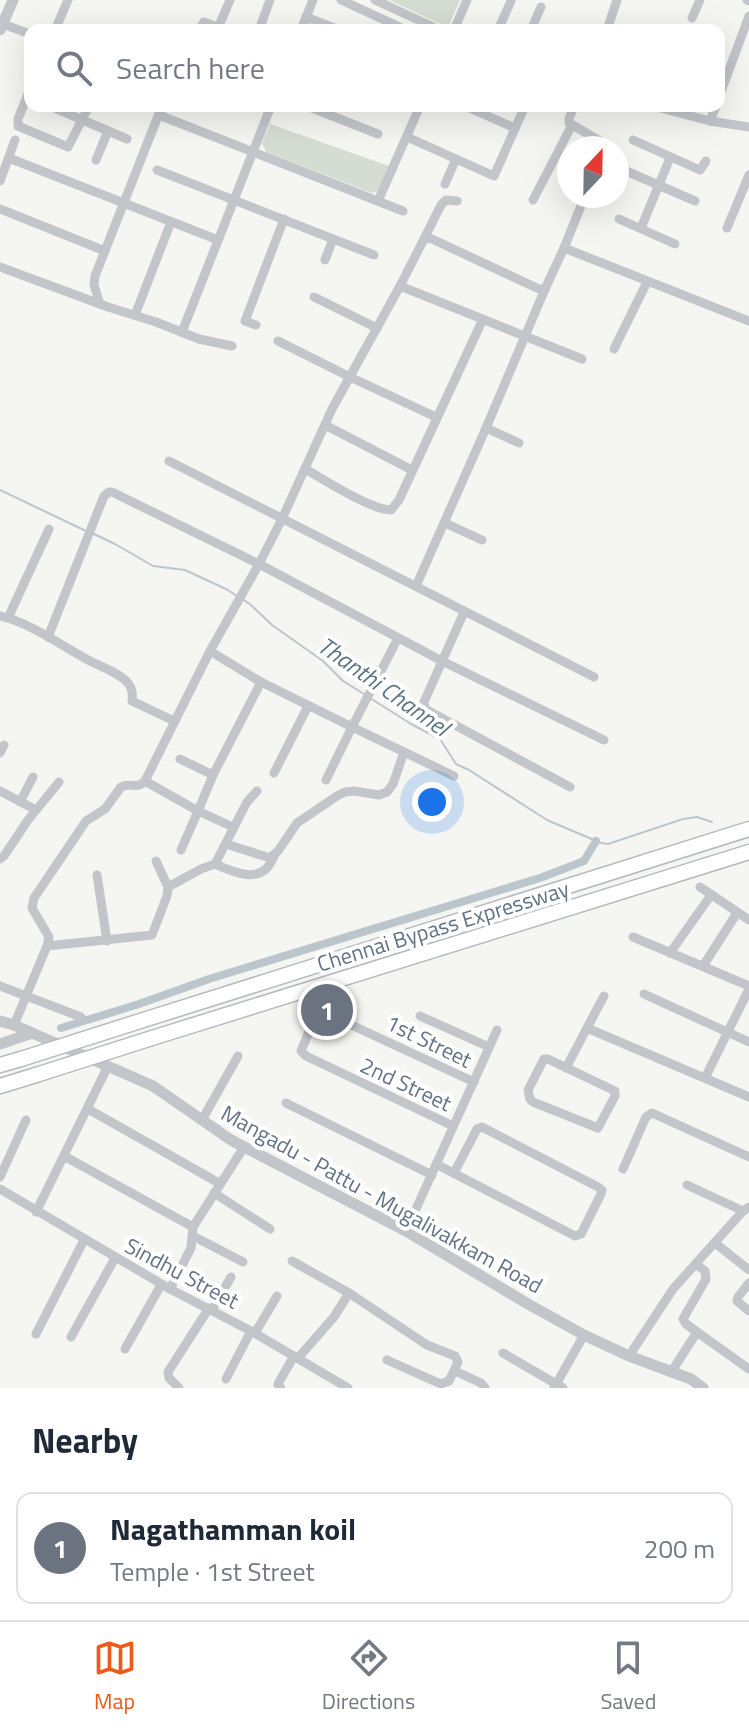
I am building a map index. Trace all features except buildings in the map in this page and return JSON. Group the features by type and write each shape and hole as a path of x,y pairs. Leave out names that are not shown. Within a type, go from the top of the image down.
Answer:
{"highway":[{"name":"Chennai Bypass Expressway","path":"0,1065 749,829"},
{"name":"Chennai Bypass Expressway","path":"0,1086 749,852"}],"street":[{"path":"12,0 1,25 24,32"},
{"path":"58,24 68,0"},
{"path":"223,24 230,0"},
{"path":"261,24 270,0"},
{"path":"303,24 313,0"},
{"path":"375,0 427,24"},
{"path":"457,24 467,0"},
{"path":"609,24 617,0"},
{"path":"692,18 700,0"},
{"path":"342,1 393,24"},
{"path":"501,24 511,1"},
{"path":"534,24 541,7"},
{"path":"725,81 749,16"},
{"path":"306,17 324,24"},
{"path":"24,106 17,122 21,128 68,147 86,112"},
{"path":"64,112 127,139"},
{"path":"100,304 93,281 160,112"},
{"path":"165,112 253,152 403,211"},
{"path":"182,332 269,112"},
{"path":"322,112 378,134"},
{"path":"378,201 417,112"},
{"path":"479,112 515,128"},
{"path":"407,137 494,176 522,112"},
{"path":"572,112 569,119 572,125 591,136"},
{"path":"676,112 749,127"},
{"path":"710,121 714,112"},
{"path":"533,200 572,125"},
{"path":"96,160 108,131"},
{"path":"0,181 15,140"},
{"path":"633,140 700,170 706,161"},
{"path":"9,158 218,240"},
{"path":"641,228 670,158"},
{"path":"445,184 456,159"},
{"path":"157,170 374,255"},
{"path":"629,172 695,201"},
{"path":"727,228 749,175"},
{"path":"14,1025 49,937 32,908 34,898 86,821 105,809 121,787 136,786 145,781 210,651 282,519 325,425 441,205 446,200 457,201"},
{"path":"416,586 580,208"},
{"path":"0,209 105,251"},
{"path":"256,325 245,321 284,219"},
{"path":"619,219 675,244"},
{"path":"135,315 171,222"},
{"path":"325,260 333,239"},
{"path":"423,241 432,239 539,289 545,289"},
{"path":"564,248 749,321"},
{"path":"0,267 199,339 232,346"},
{"path":"614,349 647,282"},
{"path":"400,286 582,359"},
{"path":"314,297 377,328"},
{"path":"305,469 369,504 386,510 395,507 483,319"},
{"path":"278,341 436,417"},
{"path":"325,425 412,470"},
{"path":"486,428 519,443"},
{"path":"169,461 594,677"},
{"path":"48,637 104,496 112,492 604,740"},
{"path":"445,523 482,540"},
{"path":"49,529 4,617 116,674 129,684 132,701 174,721"},
{"path":"464,612 424,702 427,711 570,787"},
{"path":"326,780 398,638"},
{"path":"210,651 261,682 454,776"},
{"path":"181,850 213,775 261,682"},
{"path":"274,773 308,706"},
{"path":"215,864 252,875 265,871 297,823 337,796 354,791 379,795 387,792 404,752"},
{"path":"180,759 213,775"},
{"path":"20,802 33,777"},
{"path":"145,781 233,827"},
{"path":"0,859 59,782"},
{"path":"0,791 36,810"},
{"path":"168,887 215,864 247,802 257,791"},
{"path":"226,844 265,858 274,856"},
{"path":"47,946 152,935 168,887 156,861"},
{"path":"97,875 107,941"},
{"path":"700,887 749,920"},
{"path":"670,953 711,895"},
{"path":"703,966 737,913"},
{"path":"633,937 749,987 705,1078"},
{"path":"0,986 81,1017"},
{"path":"644,994 749,1042"},
{"path":"566,1068 604,996"},
{"name":"1st Street","path":"301,1051 316,1015 324,1014 372,1033 474,1082"},
{"path":"420,1016 489,1047"},
{"name":"Mangadu - Pattu - Mugalivakkam Road","path":"0,1021 153,1086 244,1147 406,1231 584,1335 691,1379 703,1388"},
{"path":"587,1028 749,1097"},
{"path":"406,1231 497,1030"},
{"path":"0,1044 32,1033"},
{"name":"2nd Street","path":"301,1051 453,1126"},
{"path":"202,1120 238,1056"},
{"path":"548,1059 566,1068 615,1091 598,1128 530,1099 528,1090 542,1060 548,1059"},
{"path":"36,1212 108,1066"},
{"path":"286,1103 432,1175"},
{"path":"88,1109 219,1183"},
{"path":"623,1169 646,1117 652,1113 749,1157"},
{"path":"0,1177 26,1120"},
{"path":"436,1164 575,1236 581,1234 602,1190 482,1127 477,1129 454,1173"},
{"path":"125,1349 191,1248 193,1231 219,1183 244,1147"},
{"path":"64,1156 243,1262"},
{"path":"629,1356 673,1289 746,1209 687,1185"},
{"name":"Sindhu Street","path":"0,1189 115,1258 253,1332 348,1388"},
{"path":"214,1193 270,1229"},
{"path":"36,1334 84,1240"},
{"path":"715,1243 749,1270"},
{"path":"71,1337 115,1258"},
{"path":"292,1261 349,1293 427,1345 455,1356 458,1362 449,1381 441,1384 387,1360"},
{"path":"696,1264 705,1271 706,1279 683,1319 749,1369"},
{"path":"179,1388 169,1378 168,1372 231,1277"},
{"path":"749,1283 737,1301 749,1311"},
{"path":"281,1388 279,1382 296,1357 334,1317 349,1293"},
{"path":"226,1379 277,1296"},
{"path":"672,1371 697,1332"},
{"path":"503,1353 558,1387 584,1335"},
{"path":"455,1371 485,1388"}],"shaded area":[{"path":"389,0 460,0 449,24 441,24"},
{"path":"270,124 389,166 378,191 372,193 266,152 262,143"}],"waterway":[{"name":"Thanthi Channel","path":"0,490 86,531"},
{"name":"Thanthi Channel","path":"92,533 153,566 185,570 238,597"},
{"name":"Thanthi Channel","path":"244,600 272,625 323,661 343,681 364,694"},
{"name":"Thanthi Channel","path":"370,698 440,739 456,764 547,820 601,843 608,844 683,819 697,817 712,822"},
{"path":"61,1028 209,979 540,878 584,861 596,841"}],"place":[{"name":"Nagathamman koil","path":"327,1010"}]}
